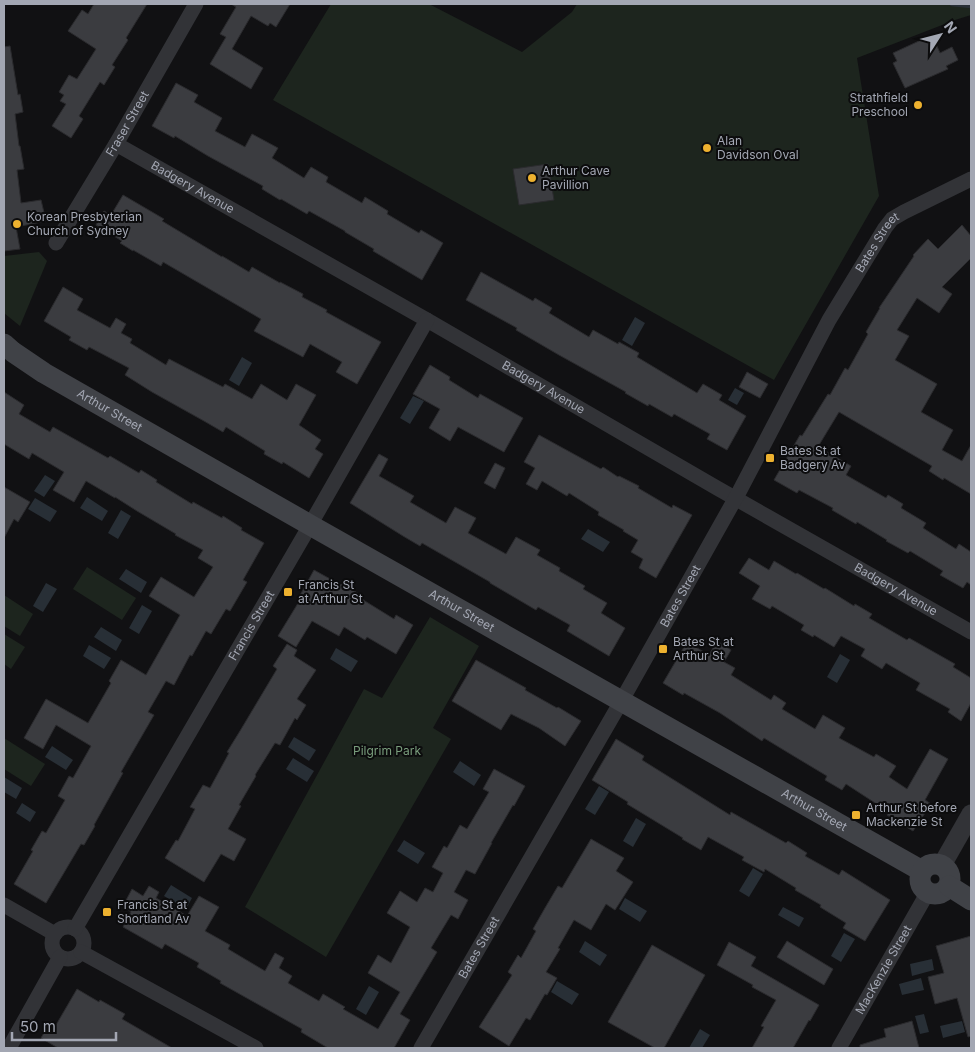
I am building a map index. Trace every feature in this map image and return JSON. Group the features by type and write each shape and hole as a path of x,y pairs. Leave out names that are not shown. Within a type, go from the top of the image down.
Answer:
{"main road":[{"name":"Arthur Street","path":"4,344 44,373 310,525 622,700 932,868"},
{"path":"932,868 946,868 950,876 949,886 942,892 933,894 922,887 920,883 920,879 932,868"},
{"path":"949,886 971,900"}],"street":[{"name":"Fraser Street","path":"56,243 116,144 196,4"},
{"name":"Badgery Avenue","path":"116,144 971,632"},
{"name":"Bates Street","path":"421,1048 622,700 735,498 829,320 885,228 892,219 904,212 971,179"},
{"name":"Francis Street","path":"75,929 427,320"},
{"path":"932,868 971,814"},
{"name":"MacKenzie Street","path":"838,1048 928,892"},
{"path":"4,906 55,934"},
{"path":"66,927 75,929 80,933 84,942 78,956 69,959 60,957 52,944 55,934 66,927"},
{"path":"81,952 256,1048"},
{"path":"9,1048 60,957"}],"green space":[{"path":"331,4 429,4 522,52 572,12 577,4 971,4 971,15 857,58 879,196 774,380 273,100"},
{"path":"39,252 47,261 20,326 4,313 4,256"},
{"path":"87,567 136,598 122,620 73,589"},
{"path":"4,595 33,614 20,636 4,626"},
{"name":"Pilgrim Park","path":"430,617 479,646 433,728 451,739 326,957 245,907 364,689 382,698"},
{"path":"4,634 25,647 11,669 4,664"},
{"path":"4,738 45,764 31,786 4,769"}],"shaded area":[{"path":"635,317 645,323 632,346 622,340"},
{"path":"242,357 252,363 239,386 229,380"},
{"path":"735,388 744,393 737,405 728,400"},
{"path":"413,396 424,401 410,424 400,418"},
{"path":"45,475 55,481 44,497 34,491"},
{"path":"87,497 108,511 102,521 80,508"},
{"path":"35,498 57,511 50,522 28,509"},
{"path":"121,510 131,516 118,539 108,533"},
{"path":"588,529 610,542 603,552 581,539"},
{"path":"126,569 147,582 141,593 119,579"},
{"path":"46,583 57,589 43,612 33,606"},
{"path":"142,605 152,611 139,634 129,628"},
{"path":"101,627 122,640 116,651 94,637"},
{"path":"89,645 111,658 104,669 83,656"},
{"path":"336,648 358,661 351,672 330,659"},
{"path":"840,654 850,660 837,683 827,677"},
{"path":"294,737 316,750 309,761 288,747"},
{"path":"52,746 73,760 66,770 45,757"},
{"path":"293,758 314,771 307,782 286,769"},
{"path":"460,761 481,775 474,786 453,772"},
{"path":"4,777 22,788 16,799 4,792"},
{"path":"599,786 609,792 595,815 585,809"},
{"path":"22,803 36,812 30,822 16,813"},
{"path":"636,818 646,824 633,847 623,841"},
{"path":"404,840 425,853 418,864 397,851"},
{"path":"753,868 763,874 749,897 739,891"},
{"path":"171,885 192,898 186,909 164,896"},
{"path":"625,898 647,911 640,922 619,909"},
{"path":"783,907 804,918 799,927 778,915"},
{"path":"844,933 855,939 841,962 831,956"},
{"path":"585,941 607,955 600,966 579,952"},
{"path":"932,959 934,970 912,976 910,964"},
{"path":"921,978 924,990 902,995 899,984"},
{"path":"557,981 579,994 572,1005 551,992"},
{"path":"369,986 379,992 366,1015 356,1009"},
{"path":"924,1014 929,1032 920,1034 915,1016"},
{"path":"962,1021 965,1032 943,1038 940,1026"},
{"path":"700,1029 710,1035 702,1048 689,1048"}],"building":[{"path":"94,4 147,4 112,65 115,67 104,85 100,82 79,116 83,119 71,138 52,126 66,104 60,101 64,95 59,92 69,75 77,79 96,49 68,31 82,10 88,14"},
{"path":"231,4 290,4 276,27 270,23 268,26 251,16 232,49 263,68 251,89 210,64 226,37 220,34 236,7"},
{"name":"Strathfield Preschool","path":"932,35 940,53 952,47 958,60 946,66 948,69 905,88 893,63 897,61 893,53"},
{"path":"10,46 18,95 20,94 23,112 15,114 24,169 17,170 21,203 41,200 46,221 16,227 20,249 4,251 4,47"},
{"path":"176,83 198,95 194,102 222,118 215,131 245,147 252,134 278,148 272,158 304,178 311,167 328,177 326,182 362,203 365,197 388,211 387,214 419,233 421,230 443,243 422,280 373,251 374,249 345,231 309,211 307,214 280,200 262,189 263,186 175,136 174,138 152,126"},
{"name":"Arthur Cave Pavillion","path":"548,164 554,200 519,205 513,169"},
{"path":"123,195 222,257 249,272 252,267 303,294 302,297 327,310 326,312 381,342 357,384 336,372 342,362 310,344 303,357 254,331 261,319 163,262 161,266 133,251 120,243 122,241 96,225 104,211 111,215"},
{"path":"962,225 971,236 971,258 942,287 952,294 939,313 917,298 897,330 909,336 895,360 937,384 921,412 953,430 942,450 962,461 971,445 971,494 929,471 932,466 839,412 819,445 822,449 851,466 846,475 886,498 888,495 903,504 901,508 926,523 923,528 956,549 959,544 971,552 971,585 967,582 963,588 940,575 943,571 910,551 908,553 886,541 857,522 856,524 832,510 833,508 799,490 797,493 774,480 800,435 802,436 828,394 830,395 845,368 848,370 868,334 866,332 879,308 913,255 928,239 938,249"},
{"path":"481,272 533,301 535,298 552,308 549,313 589,337 593,330 639,353 637,357 697,393 703,384 722,395 719,400 746,416 727,450 707,439 710,434 674,414 672,417 649,404 648,406 466,300"},
{"path":"63,287 83,299 77,310 110,328 116,318 126,324 121,333 132,339 130,343 166,365 169,359 223,387 225,384 252,399 261,384 287,400 296,384 316,395 299,425 321,440 315,449 323,454 309,478 283,462 282,464 264,454 265,451 226,427 223,432 152,392 125,375 129,368 89,347 87,350 69,340 71,337 44,321"},
{"path":"430,365 450,377 449,380 478,398 480,394 523,418 504,452 458,427 450,441 429,428 440,409 413,394"},
{"path":"747,372 768,384 760,398 739,387"},
{"path":"4,392 24,405 19,414 50,432 53,427 139,473 141,470 157,480 156,482 192,504 193,502 222,518 223,516 242,528 241,530 264,543 243,580 247,582 230,611 226,609 211,634 206,631 192,656 190,655 174,685 166,681 148,712 154,715 121,772 123,773 95,826 84,845 81,844 46,903 14,884 42,831 46,833 65,800 58,796 69,776 73,778 91,746 56,725 43,749 24,738 46,699 88,723 111,683 109,681 121,660 146,675 180,615 149,596 161,577 194,597 213,567 198,558 203,550 86,481 74,502 53,490 64,472 32,453 29,459 4,444"},
{"path":"539,435 601,469 603,467 618,477 639,486 638,488 672,508 673,505 692,515 656,578 639,568 643,559 631,552 638,540 598,515 599,512 569,493 567,496 542,481 537,490 526,484 535,468 524,462"},
{"path":"379,454 388,459 379,476 414,496 410,502 446,523 455,507 476,518 468,533 506,554 516,537 540,550 537,555 560,568 559,571 585,586 583,589 607,603 601,613 625,628 609,656 567,631 570,625 538,607 536,610 422,543 420,546 350,503"},
{"path":"495,463 505,468 495,489 484,483"},
{"path":"4,487 30,502 18,522 14,519 4,538"},
{"path":"749,558 769,570 774,561 854,606 855,604 872,614 869,618 907,640 909,638 955,664 953,667 971,678 971,703 961,721 948,712 950,709 916,690 920,683 886,663 882,669 861,656 865,649 841,636 834,647 814,635 813,637 801,630 804,625 772,606 770,609 752,599 760,586 739,573"},
{"path":"314,570 361,595 360,598 394,619 396,615 413,625 396,654 367,637 365,640 344,627 339,636 312,621 296,647 278,636 300,600 298,599"},
{"path":"717,641 731,650 724,662 735,668 731,675 771,700 774,695 786,703 782,709 815,729 823,715 845,728 839,738 874,757 876,754 896,766 889,777 907,789 930,749 948,759 925,800 931,804 913,831 887,815 889,812 846,784 842,790 825,780 827,776 764,738 762,741 720,713 663,683 687,642 709,655"},
{"path":"287,644 297,650 294,656 316,670 297,699 306,705 297,720 295,718 280,745 275,743 239,805 241,806 228,829 246,839 234,861 221,854 204,882 165,858 176,840 178,841 195,809 190,807 203,785 210,788 229,753 227,752 277,669 273,666"},
{"path":"476,660 581,721 565,746 539,728 511,714 501,730 452,701"},
{"path":"616,739 644,756 642,760 730,815 731,812 786,843 788,841 807,853 805,856 839,875 842,870 890,900 865,941 843,928 846,923 820,907 821,905 765,869 764,872 742,860 744,857 708,837 701,850 592,780"},
{"path":"494,769 525,786 475,874 466,870 454,892 468,900 458,919 451,915 431,948 437,952 400,1014 410,1020 394,1048 328,1048 301,1032 302,1029 220,983 221,981 197,967 199,963 165,944 162,949 123,927 131,912 123,906 132,889 143,896 149,886 159,892 156,898 187,916 199,896 219,907 205,931 230,945 228,949 265,971 275,953 284,958 279,968 292,976 288,983 319,1001 323,994 345,1007 343,1009 378,1029 400,992 368,973 378,955 391,963 410,927 387,913 400,891 417,902 425,888 433,892 443,873 432,867 444,846 447,848 460,825 467,829 489,792 483,789"},
{"path":"591,839 624,858 616,871 633,882 615,910 606,904 591,930 574,920 546,972 557,978 530,1020 526,1018 509,1046 479,1027 512,975 508,972 518,955 521,958 536,931 533,929 558,886 562,888"},
{"path":"971,936 971,1036 968,1037 957,998 935,1004 928,977 944,973 936,946"},
{"path":"787,941 833,969 824,985 777,957"},
{"path":"729,942 756,957 751,966 819,1005 793,1048 752,1048 764,1027 761,1026 776,1000 717,965"},
{"path":"652,945 705,975 664,1048 655,1048 608,1022"},
{"path":"77,989 125,1014 122,1019 172,1048 58,1048 41,1038 51,1021 56,1025"},
{"path":"912,1021 919,1048 860,1048 860,1045 886,1037 884,1029"}],"waterway":[{"path":"952,4 971,6"}],"place":[{"name":"Strathfield Preschool","path":"918,105"},
{"name":"Alan Davidson Oval","path":"707,148"},
{"name":"Arthur Cave Pavillion","path":"532,178"},
{"name":"Korean Presbyterian Church of Sydney","path":"17,224"},
{"name":"Bates St at Badgery Av","path":"770,458"},
{"name":"Francis St at Arthur St","path":"288,592"},
{"name":"Bates St at Arthur St","path":"663,649"},
{"name":"Arthur St before Mackenzie St","path":"856,815"},
{"name":"Francis St at Shortland Av","path":"107,912"}]}
